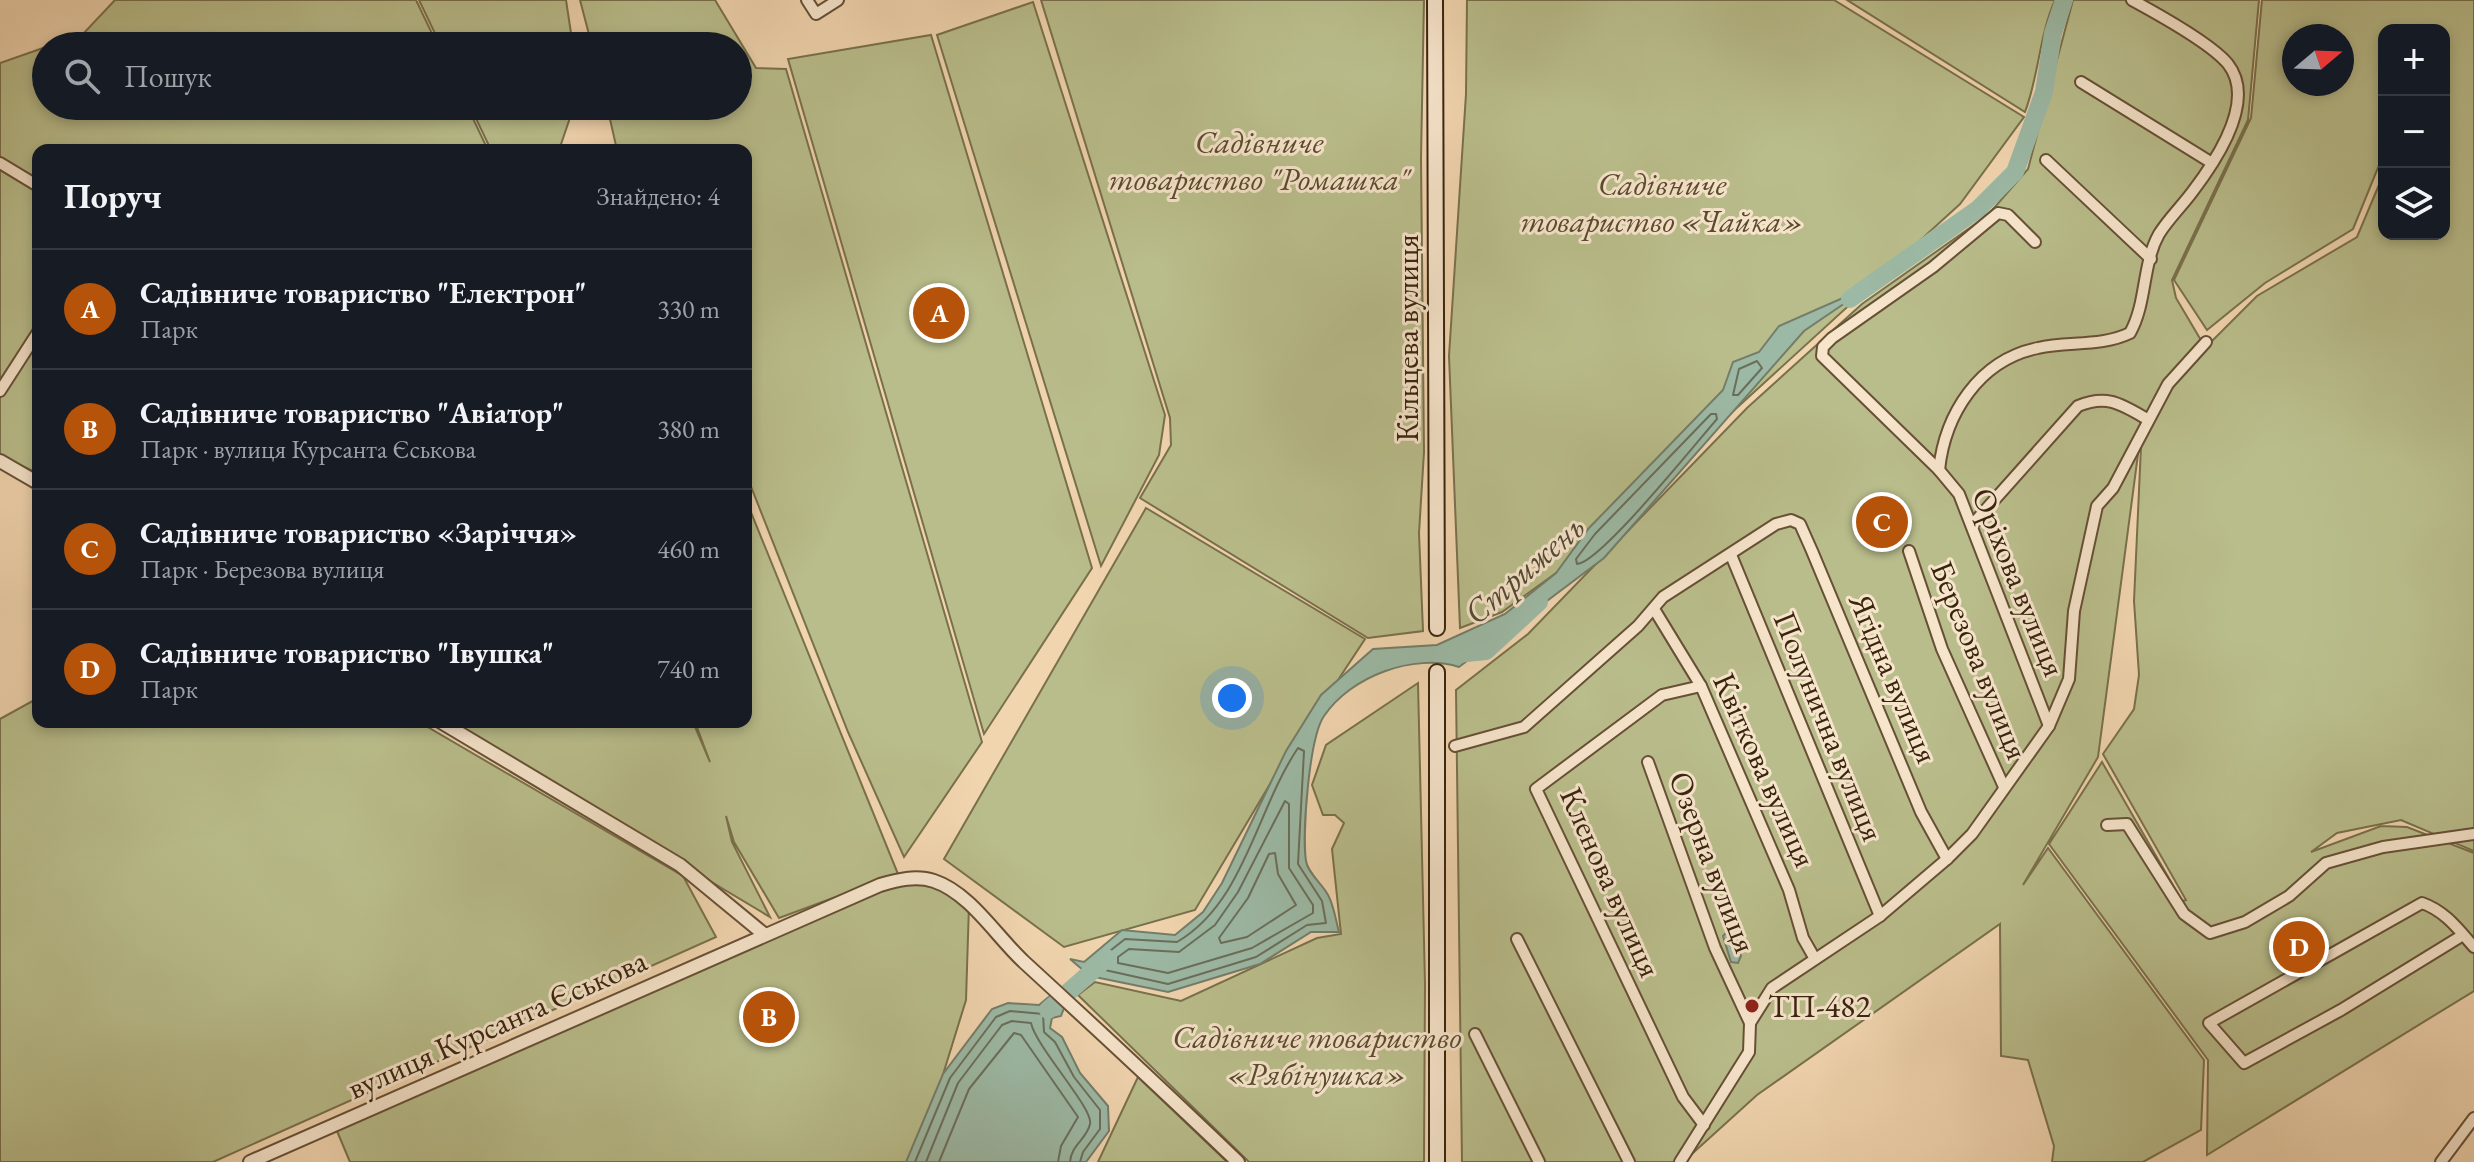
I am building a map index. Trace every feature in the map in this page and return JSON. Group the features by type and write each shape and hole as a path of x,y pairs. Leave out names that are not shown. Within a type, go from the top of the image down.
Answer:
{"main road":[{"name":"Кільцева вулиця","path":"1435,0 1437,628"},
{"path":"1437,672 1437,1162"}],"street":[{"path":"807,0 816,14 838,0"},
{"path":"1939,470 1942,444 1968,388 2015,354 2038,347 2109,341 2130,333 2157,238 2212,163 2231,130 2236,106 2236,81 2229,65 2132,0"},
{"path":"2081,82 2212,163"},
{"path":"2046,160 2151,259"},
{"path":"0,163 32,182"},
{"name":"Оріхова вулиця","path":"2035,242 2008,215 1998,213 1933,267 1823,347 1822,356 1939,470 1959,494 2049,726"},
{"path":"0,391 32,341"},
{"path":"1680,1162 1749,1052 1750,1023 1772,988 1880,916 1947,859 1972,834 2049,726 2069,679 2074,611 2097,506 2113,488 2168,384 2206,342"},
{"path":"1972,525 2078,406 2099,398 2109,399 2147,419"},
{"path":"0,461 32,480"},
{"name":"Ягідна вулиця","path":"1731,555 1754,536 1791,520 1800,524 1921,812 1947,859"},
{"name":"Березова вулиця","path":"1909,551 1942,649 2004,787"},
{"path":"1455,746 1524,727 1679,586 1731,555"},
{"name":"Полунична вулиця","path":"1731,555 1880,916"},
{"name":"Квіткова вулиця","path":"1654,609 1701,686 1789,890 1803,938 1815,959"},
{"name":"Кленова вулиця","path":"1701,686 1662,695 1536,789 1677,1085 1704,1125"},
{"path":"451,728 680,865 765,935"},
{"name":"Озерна вулиця","path":"1648,762 1715,948 1750,1023"},
{"path":"2107,825 2127,824 2184,914 2210,933 2245,922 2278,903 2326,863 2383,847 2474,834"},
{"name":"вулиця Курсанта Єськова","path":"250,1162 901,878 934,881 960,897 1238,1162"},
{"path":"2463,935 2341,1010 2244,1063 2209,1023 2422,903 2439,909 2463,935 2474,947"},
{"path":"1517,939 1629,1162"},
{"path":"1475,1034 1539,1162"},
{"path":"2441,1162 2474,1118"}],"green space":[{"path":"115,0 416,0 431,32 85,32"},
{"path":"419,0 566,0 571,32 434,32"},
{"path":"580,0 715,0 734,32 588,32"},
{"name":"Садівниче товариство \"Ромашка\"","path":"1041,0 1424,0 1421,159 1424,452 1419,533 1423,631 1368,638 1140,498 1171,445 1170,418"},
{"name":"Садівниче товариство «Чайка»","path":"1467,0 1834,0 2024,117 1960,204 1556,573 1502,612 1460,628 1449,356 1466,94"},
{"path":"1847,0 2055,0 2025,112"},
{"path":"2073,0 2259,0 2248,120 2172,280 2176,298 2202,342 2155,398 2257,296 2357,237 2378,187 2378,240 2450,240 2450,24 2378,24 2378,168 2353,229 2265,283 2207,330 2174,280 2251,118 2262,0 2474,0 2474,851 2401,820 2337,833 2311,852 2381,826 2407,827 2474,853 2474,991 2207,1155 2208,1060 2049,844 2102,762 2182,901 2186,900 2103,754 2134,709 2139,675 2134,601 2142,424 2098,757 2023,885 2048,848 2204,1060 2201,1130 2143,1162 2052,1162 2054,1146 2028,1060 2001,1056 2000,924 1757,1095 1683,1162 1462,1162 1456,690 1528,634 1747,408 1862,304 1988,215 2028,169"},
{"path":"1033,2 1165,415 1159,455 1101,566 937,35"},
{"path":"931,35 1092,568 984,734 788,59"},
{"path":"32,52 32,120 474,120 485,144 32,144 32,471 0,456 0,63"},
{"path":"752,61 756,68 786,69 982,742 904,857 848,732 752,489 752,144 616,144 610,120 752,120"},
{"path":"477,120 569,120 561,144 488,144"},
{"path":"1146,508 1365,639 1276,774 1195,910 1064,947 944,859"},
{"path":"752,515 898,874 779,918 734,842 726,816 732,842 770,917 454,728 696,728 710,762 697,728 752,728"},
{"name":"Садівниче товариство «Рябінушка»","path":"1418,683 1425,984 1424,1162 1249,1162 1078,995 1095,982 1181,1001 1317,938 1341,934 1332,849 1344,823 1335,815 1323,815 1312,785 1326,745"},
{"path":"32,701 32,728 429,728 683,876 716,937 213,1162 0,1162 0,719"},
{"path":"934,881 969,905 966,1000 916,1162 350,1162 334,1124 880,885"},
{"path":"1138,1077 1227,1162 1098,1162"}],"water":[{"path":"1870,286 1804,331 1604,558 1459,667 1423,663 1385,671 1350,690 1324,716 1311,764 1305,848 1307,866 1329,897 1339,932 1311,932 1260,964 1168,992 1090,976 1070,959 1084,962 1122,930 1175,935 1203,912 1222,883 1286,751 1321,695 1373,649 1437,645 1505,614 1556,573 1589,528 1723,390 1733,362 1759,352 1779,326"},
{"path":"1730,929 1741,956 1738,963 1731,962 1723,936"},
{"path":"1051,995 1064,1008 1061,1016 1052,1018 1050,1028 1062,1037 1080,1073 1108,1106 1109,1131 1086,1162 906,1162 943,1074 992,1009 1008,1003 1039,1005"}],"waterway":[{"name":"Стрижень","path":"1850,299 1978,209 2015,172 2044,92 2053,33 2064,0"},
{"name":"Стрижень","path":"1456,654 1486,651 1539,602"},
{"name":"Стрижень","path":"1048,1010 1107,958"}],"place":[{"name":"Садівниче товариство \"Електрон\"","path":"939,313"},
{"name":"Садівниче товариство «Заріччя»","path":"1882,522"},
{"name":"Садівниче товариство \"Івушка\"","path":"2299,947"},
{"name":"ТП-482","path":"1752,1006"},
{"name":"Садівниче товариство \"Авіатор\"","path":"769,1017"}]}
